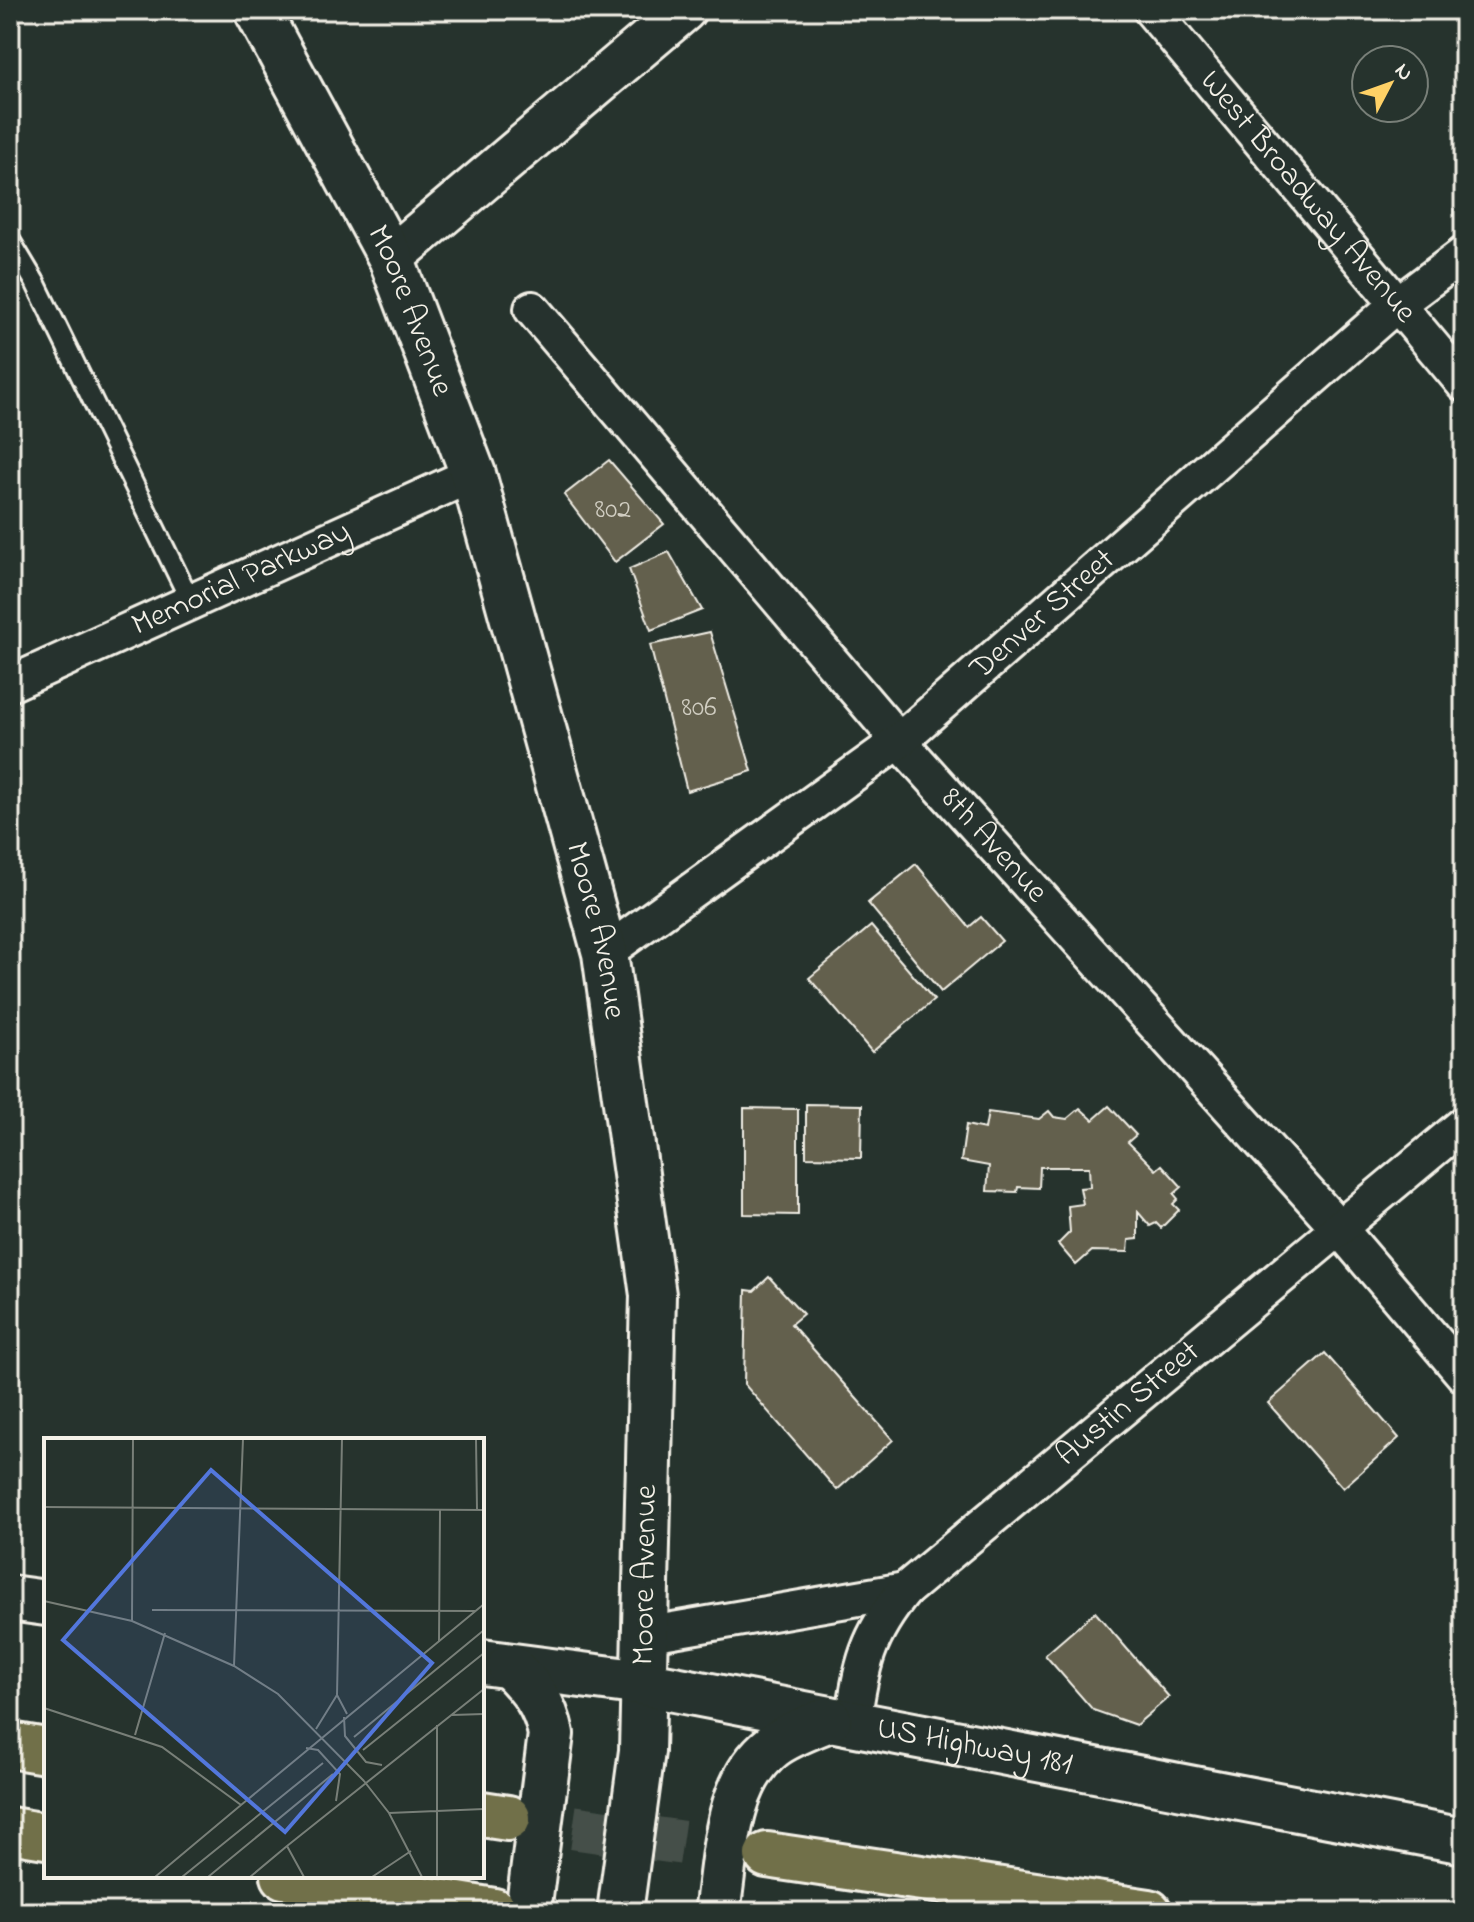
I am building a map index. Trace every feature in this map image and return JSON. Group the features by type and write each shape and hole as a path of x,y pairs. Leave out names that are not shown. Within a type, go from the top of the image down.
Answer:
{"highway":[{"path":"10,1745 44,1751"},
{"path":"10,1830 44,1836"},
{"path":"767,1855 1161,1912"},
{"path":"296,1878 494,1911"},
{"path":"1102,1904 1149,1912"}],"main road":[{"name":"Moore Avenue","path":"257,10 391,258 473,474 605,953 653,1295 642,1751 620,1912"},
{"path":"10,1598 44,1603"},
{"name":"US Highway 181","path":"496,1664 643,1683 1464,1841"},
{"path":"496,1664 533,1689 547,1711 551,1734 528,1912"},
{"path":"717,1912 740,1789 763,1755 775,1745 841,1721"}],"street":[{"path":"391,258 684,10"},
{"name":"West Broadway Avenue","path":"1151,10 1464,384"},
{"name":"Denver Street","path":"605,953 899,741 1396,305 1464,254"},
{"name":"8th Avenue","path":"532,309 899,741 1339,1228 1464,1375"},
{"name":"Memorial Parkway","path":"10,684 473,474"},
{"name":"Austin Street","path":"841,1721 880,1621 905,1590 1464,1124"},
{"path":"644,1635 905,1590"}],"lane":[{"path":"10,240 35,282 191,602"}],"building":[{"path":"609,460 664,524 615,562 564,495"},
{"path":"669,552 702,610 651,630 629,569"},
{"path":"710,632 752,771 687,791 650,645"},
{"path":"916,864 969,927 981,917 1002,941 941,992 868,903"},
{"path":"871,926 934,1000 872,1052 809,978"},
{"path":"806,1104 862,1105 861,1158 806,1157"},
{"path":"1109,1106 1136,1135 1128,1142 1156,1170 1162,1165 1182,1187 1174,1194 1178,1199 1173,1204 1179,1210 1161,1228 1156,1223 1150,1226 1138,1212 1138,1239 1129,1240 1128,1252 1092,1251 1076,1265 1058,1244 1070,1232 1068,1206 1083,1204 1080,1188 1090,1187 1089,1167 1040,1167 1039,1188 1018,1187 1017,1192 987,1191 989,1166 961,1161 966,1125 985,1129 988,1112 1039,1119 1049,1111 1054,1117 1067,1119 1080,1108 1093,1120"},
{"path":"744,1108 798,1109 798,1215 744,1214"},
{"path":"769,1277 803,1314 791,1324 893,1440 837,1490 744,1384 746,1290 754,1291"},
{"path":"1325,1353 1399,1438 1343,1488 1268,1403"},
{"path":"1095,1612 1169,1697 1136,1725 1093,1710 1045,1655"}],"tunnel":[{"path":"508,1818 761,1854"}]}
